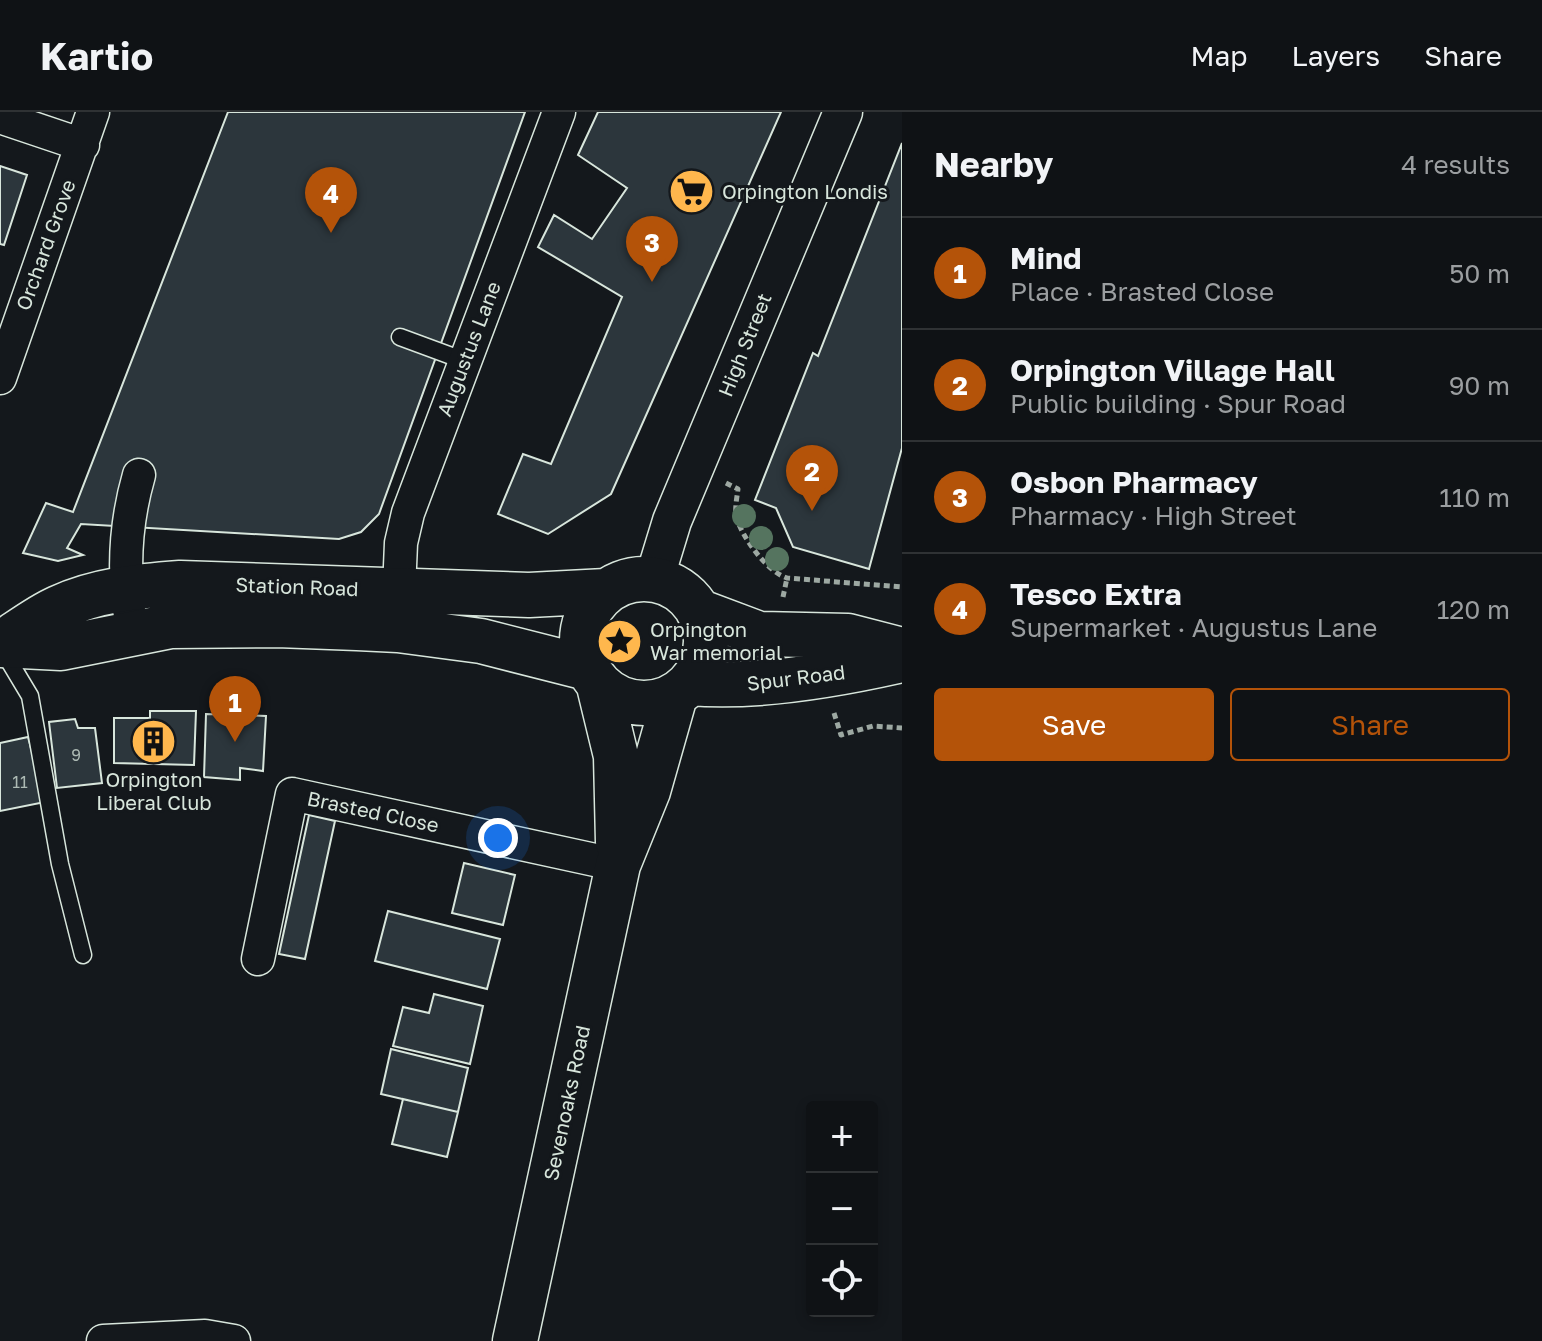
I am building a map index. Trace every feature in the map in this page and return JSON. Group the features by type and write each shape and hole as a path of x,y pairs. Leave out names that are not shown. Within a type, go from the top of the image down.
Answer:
{"main road":[{"path":"654,580 668,584 686,596 698,611 705,629 706,648 701,667 682,690 657,702 638,704 617,698 593,677 581,648 583,626 592,607 606,591 626,581 654,580"},
{"name":"Station Road","path":"0,645 55,609 79,599 180,583 529,595 606,591"},
{"name":"Spur Road","path":"698,611 759,634 848,636 902,650"},
{"name":"Station Road","path":"0,645 61,648 171,626 398,630 481,641 593,677"},
{"name":"Spur Road","path":"682,690 847,672 902,660"},
{"name":"Sevenoaks Road","path":"593,677 616,756 618,865"},
{"name":"Sevenoaks Road","path":"515,1341 618,865 648,791 682,690"}],"street":[{"name":"Orchard Grove","path":"0,378 93,112"},
{"name":"Augustus Lane","path":"399,590 401,543 408,513 559,112"},
{"name":"High Street","path":"654,580 672,521 843,112"},
{"path":"0,117 83,145"},
{"path":"132,632 127,589 128,518 139,475"},
{"name":"Brasted Close","path":"258,959 292,794 618,865"},
{"path":"103,1341 205,1336 234,1341"}],"lane":[{"path":"400,337 465,361"},
{"path":"0,645 30,696 60,864 83,955"}],"path":[{"path":"695,469 738,489 735,510 738,520 768,569 778,576 902,587"},
{"path":"831,704 841,735 873,726 902,728"}],"building":[{"path":"228,112 525,112 379,514 361,532 339,539 81,524 67,548 83,555 58,561 23,553 46,503 73,512"},
{"path":"598,112 781,112 611,494 548,534 498,514 523,454 551,464 622,297 538,247 554,215 592,239 627,188 578,155"},
{"path":"902,143 902,448 869,569 793,547 776,508 755,500 813,353 818,356"},
{"path":"0,166 27,175 4,245 0,244"},
{"name":"Orpington Liberal Club","path":"150,711 196,711 194,765 114,763 114,718 150,718"},
{"path":"206,714 266,716 263,771 240,768 240,780 204,777"},
{"path":"75,719 78,728 95,728 102,783 57,788 49,722"},
{"path":"28,737 45,802 0,811 0,743"},
{"path":"309,815 335,821 305,959 279,954"},
{"path":"464,863 515,875 503,925 452,913"},
{"path":"388,911 500,939 487,989 375,961"},
{"path":"434,994 483,1006 470,1064 393,1046 403,1007 429,1013"},
{"path":"391,1049 468,1068 458,1112 381,1094"},
{"path":"403,1099 458,1112 447,1157 392,1144"}],"place":[{"name":"Orpington Londis","path":"691,192"},
{"name":"Tesco Extra","path":"331,233"},
{"name":"Osbon Pharmacy","path":"652,282"},
{"name":"Orpington Village Hall","path":"812,511"},
{"name":"Orpington War memorial","path":"619,642"},
{"name":"Orpington Liberal Club","path":"154,741"},
{"name":"Mind","path":"235,742"}]}
